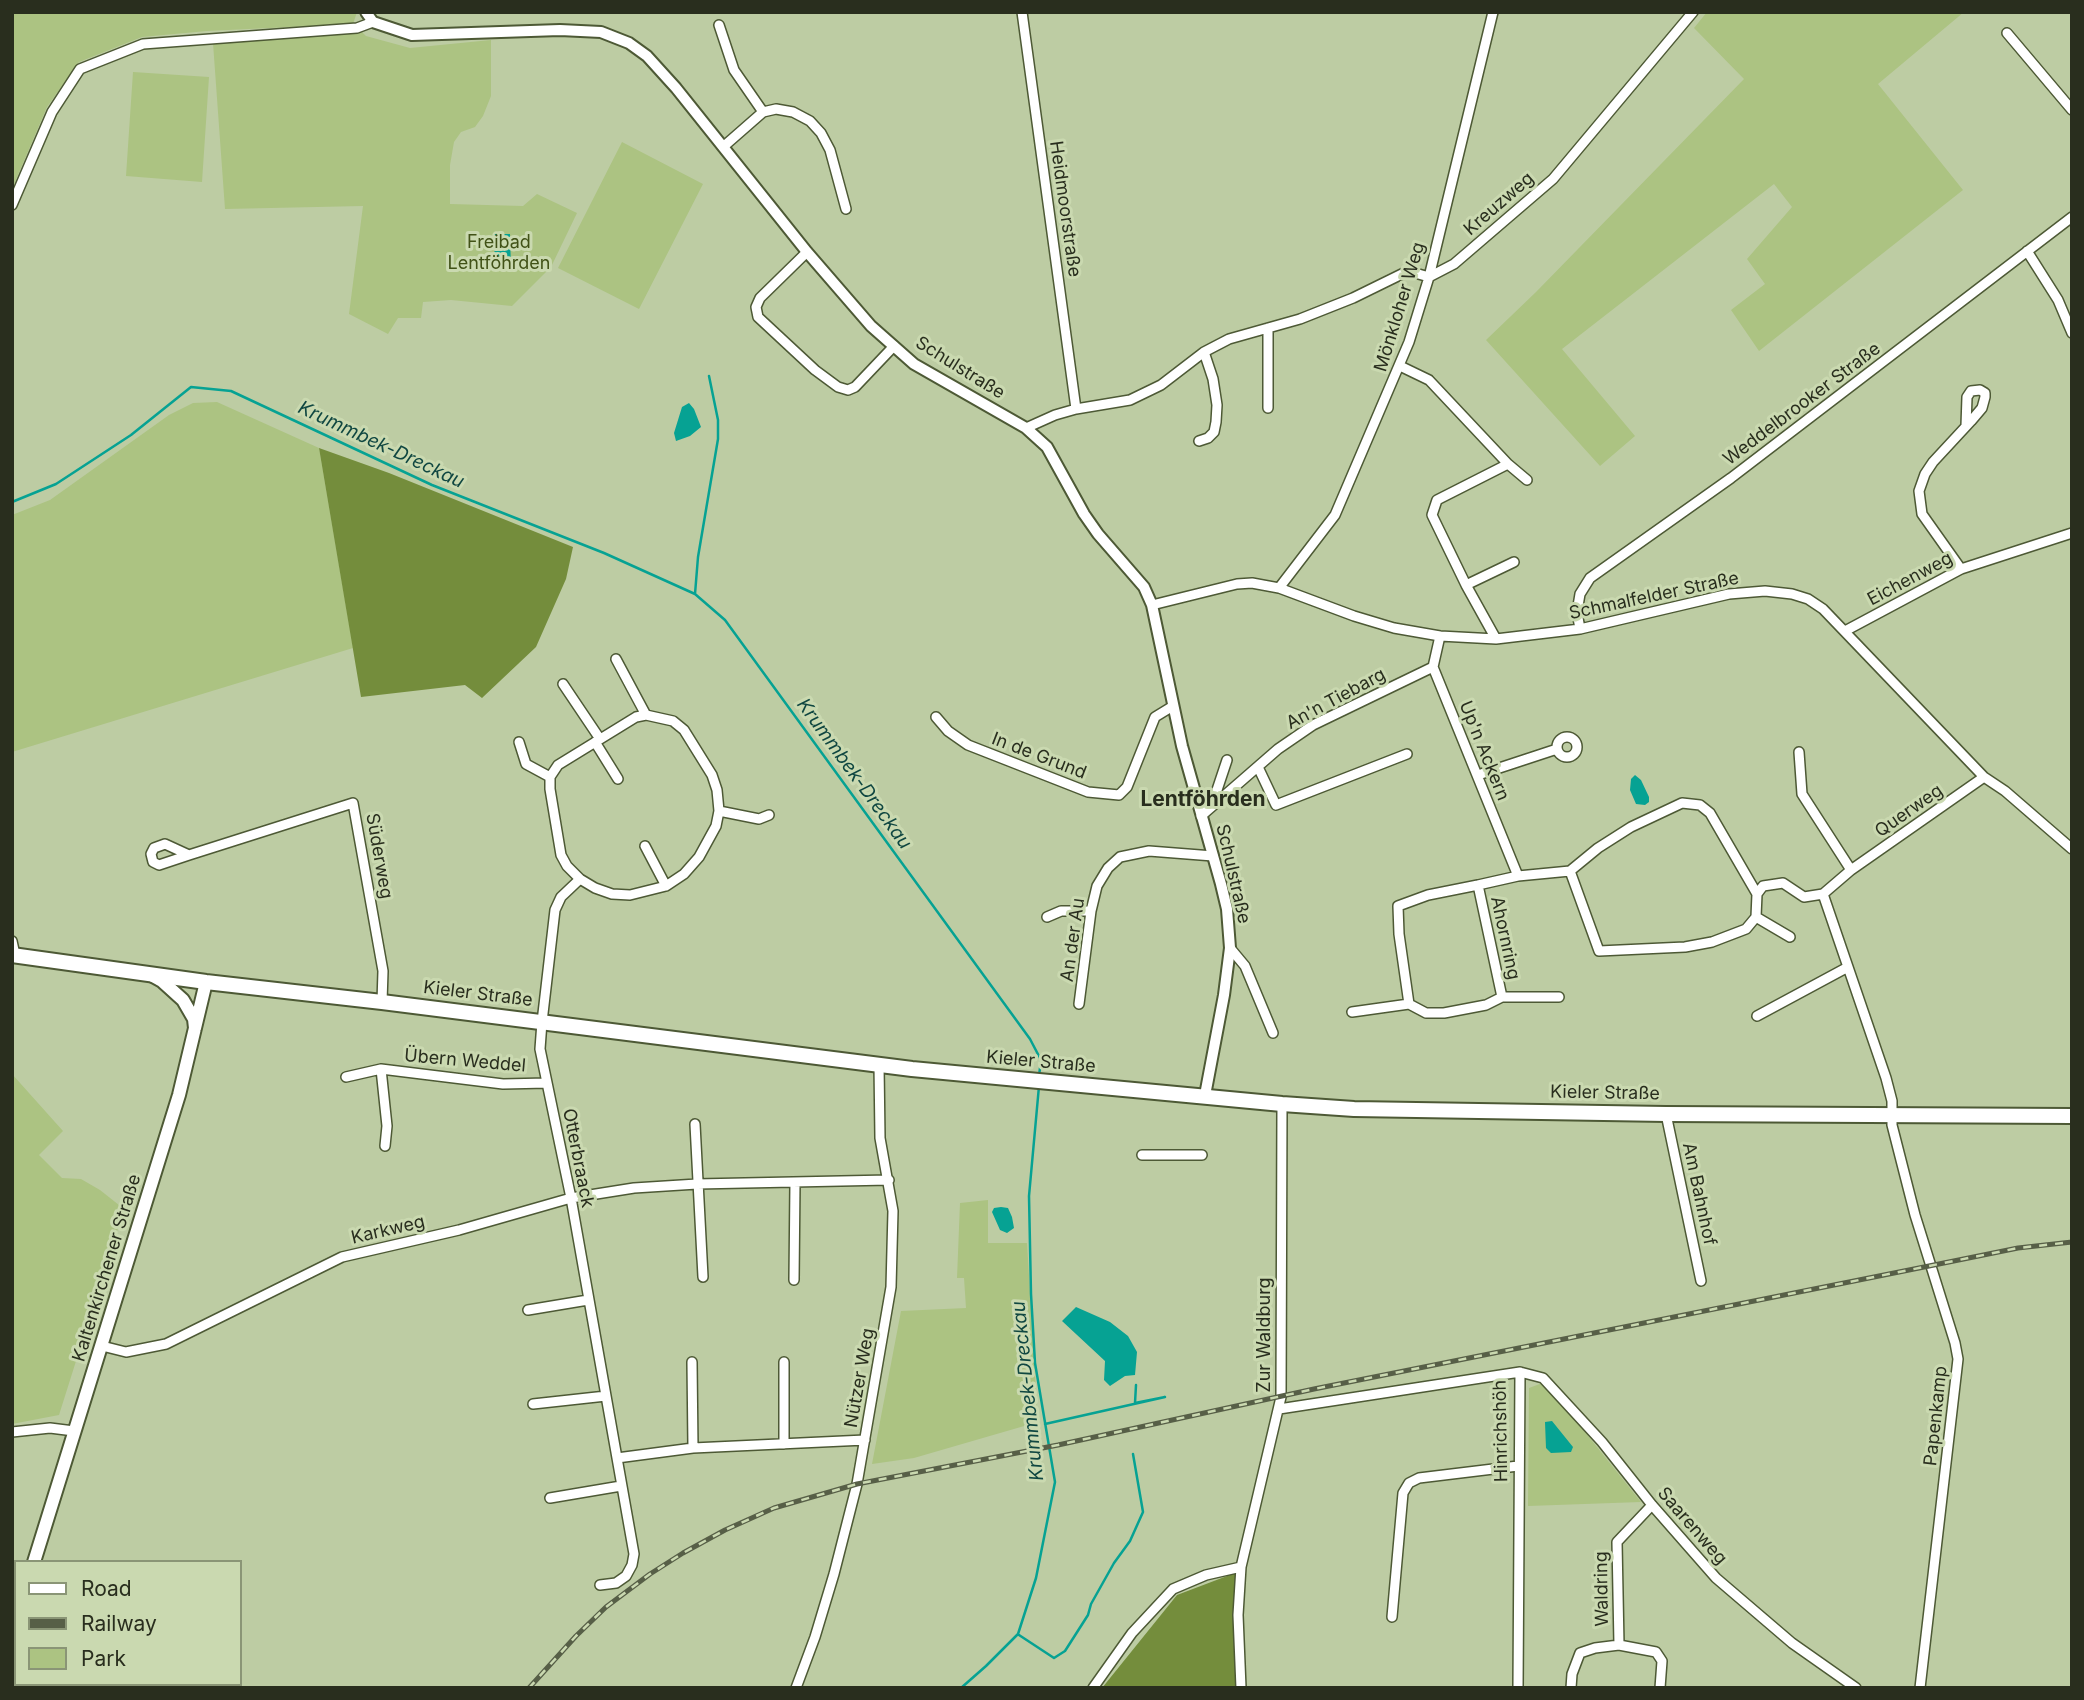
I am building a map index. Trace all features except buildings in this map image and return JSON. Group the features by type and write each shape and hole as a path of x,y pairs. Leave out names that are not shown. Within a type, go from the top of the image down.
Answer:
{"main road":[{"name":"Kieler Straße","path":"13,950 206,982 879,1065 1282,1104 1367,1109 1665,1114 1892,1113 2072,1116"},
{"path":"146,973 162,981 183,1000 194,1019 195,1028"},
{"name":"Kaltenkirchener Straße","path":"35,1560 179,1095 206,982"}],"street":[{"path":"12,205 52,112 80,69 143,44 357,28 373,22 366,12"},
{"name":"Heidmoorstraße","path":"1022,12 1076,409"},
{"name":"Mönkloher Weg","path":"1279,588 1335,515 1400,366 1429,277 1493,12"},
{"name":"Kreuzweg","path":"1429,277 1454,264 1553,179 1693,12"},
{"name":"Schulstraße","path":"373,22 412,35 560,30 612,35 629,43 657,67 807,252 871,326 914,364 1026,428 1041,440 1084,514 1144,587 1152,605 1172,706 1227,909 1230,948 1207,1097"},
{"path":"719,25 734,70 763,111"},
{"path":"2007,33 2072,110"},
{"path":"723,147 763,111 776,109 793,112 810,121 821,133 830,150 846,209"},
{"name":"Weddelbrooker Straße","path":"1580,629 1577,612 1580,594 1590,578 1731,478 2072,217"},
{"path":"2027,251 2058,300 2072,332"},
{"path":"807,252 760,298 756,307 758,317 815,370 838,387 848,390 855,387 894,346"},
{"path":"1026,428 1076,409 1130,400 1161,385 1204,352 1229,339 1311,315 1408,271 1429,277"},
{"path":"1268,328 1268,408"},
{"path":"1199,441 1214,432 1216,414 1213,379 1204,352"},
{"path":"1400,366 1429,380 1507,464 1527,480"},
{"path":"1961,569 1922,514 1919,491 1925,474 1966,426"},
{"path":"1496,639 1432,515 1437,500 1507,464"},
{"name":"Eichenweg","path":"1845,631 1961,569 2072,533"},
{"path":"1466,585 1514,562"},
{"name":"Schmalfelder Straße","path":"1152,605 1237,584 1252,583 1279,588 1394,628 1440,636 1496,639 1580,629 1717,596 1765,591 1785,592 1808,599 1823,609 1984,777 2005,791 2072,849"},
{"path":"1433,667 1440,636"},
{"path":"616,659 646,715"},
{"name":"An'n Tiebarg","path":"1201,816 1278,749 1313,725 1433,667"},
{"name":"Up'n Ackern","path":"1433,667 1518,876"},
{"path":"563,684 598,740 618,779"},
{"name":"In de Grund","path":"936,717 948,731 968,745 1088,792 1119,795 1127,788 1155,717 1172,706"},
{"path":"646,715 673,721 684,730 712,775 719,811 716,826 699,857 684,874 666,886 630,895 612,894 580,879 567,866 561,855 550,778 558,765 636,717 646,715"},
{"path":"519,741 526,764 550,778"},
{"path":"1478,775 1557,749"},
{"path":"1799,752 1802,794 1851,870"},
{"path":"1258,767 1276,805 1406,754"},
{"path":"1212,807 1227,760"},
{"name":"Querweg","path":"1823,894 1851,870 1984,777"},
{"name":"Süderweg","path":"189,855 353,803 383,971 382,1002"},
{"path":"1682,803 1700,804 1710,813 1757,894 1756,918 1746,929 1712,942 1685,947 1599,951 1570,871 1598,848 1631,827 1682,803"},
{"path":"719,811 759,819 769,815"},
{"path":"645,846 666,886"},
{"name":"An der Au","path":"1079,1004 1091,911 1097,886 1108,868 1120,856 1149,851 1213,856"},
{"name":"Ahornring","path":"1409,1004 1399,934 1398,906 1428,895 1518,876 1570,871"},
{"name":"Otterbraack","path":"580,879 561,897 555,910 540,1049 571,1198 634,1554 626,1576 616,1583 600,1585"},
{"path":"1757,894 1763,887 1783,883 1804,897 1823,894 1886,1078 1892,1113"},
{"name":"Ahornring","path":"1478,885 1502,997"},
{"path":"1047,917 1061,911 1091,911"},
{"path":"1756,918 1790,937"},
{"name":"Schulstraße","path":"1230,948 1245,966 1273,1033"},
{"path":"1757,1016 1848,967"},
{"name":"Ahornring","path":"1352,1012 1409,1004 1426,1013 1444,1013 1486,1005 1502,997 1559,997"},
{"name":"Nützer Weg","path":"796,1688 834,1574 865,1440 891,1287 893,1211 880,1138 879,1065"},
{"name":"Übern Weddel","path":"381,1069 387,1126 385,1146"},
{"name":"Übern Weddel","path":"346,1077 381,1069 503,1084 547,1083"},
{"name":"Zur Waldburg","path":"1241,1688 1238,1615 1241,1567 1281,1397 1282,1104"},
{"name":"Papenkamp","path":"1892,1113 1892,1125 1915,1215 1958,1359 1920,1688"},
{"name":"Am Bahnhof","path":"1665,1114 1702,1280"},
{"path":"695,1124 702,1277"},
{"path":"1142,1155 1202,1155"},
{"name":"Karkweg","path":"102,1346 127,1352 166,1344 342,1257 459,1230 571,1198 634,1188 697,1184 889,1180"},
{"path":"794,1280 795,1182"},
{"path":"528,1310 588,1300"},
{"path":"692,1362 693,1448"},
{"path":"784,1362 784,1444"},
{"name":"Hinrichshöh","path":"1279,1409 1520,1372 1518,1688"},
{"name":"Saarenweg","path":"1520,1372 1549,1381 1652,1505 1720,1581 1792,1643 1856,1688"},
{"path":"533,1404 606,1396"},
{"path":"12,1432 50,1428 74,1431"},
{"path":"617,1458 693,1448 865,1440"},
{"path":"1392,1617 1404,1493 1409,1483 1419,1478 1518,1466"},
{"path":"550,1498 621,1486"},
{"name":"Waldring","path":"1619,1645 1617,1542 1652,1505"},
{"path":"1093,1688 1132,1633 1173,1589 1206,1575 1241,1567"},
{"name":"Waldring","path":"1571,1688 1572,1674 1580,1653 1619,1645 1656,1651 1662,1661 1660,1688"}],"green space":[{"path":"12,12 357,12 353,24 142,37 79,62 47,107 12,189"},
{"path":"1707,12 1964,12 1878,84 1963,190 1759,351 1731,310 1765,284 1747,259 1792,207 1774,184 1562,349 1635,436 1600,466 1486,340 1744,79 1694,28"},
{"name":"Freibad Lentföhrden","path":"360,30 366,36 410,48 491,40 491,96 475,127 461,132 454,142 450,165 450,204 523,206 537,194 577,213 551,267 512,306 451,300 423,302 421,318 398,318 388,334 349,314 363,206 225,209 213,43"},
{"path":"133,72 209,77 202,182 126,176"},
{"path":"622,142 703,184 639,309 558,268"},
{"path":"217,402 319,448 353,648 12,752 12,515 50,500 169,415 193,403"},
{"path":"319,448 389,473 573,547 566,579 536,647 482,698 465,685 361,697"},
{"path":"12,1074 63,1131 39,1155 62,1178 81,1179 124,1209 59,1415 12,1424"},
{"path":"988,1200 988,1243 1027,1243 1038,1422 914,1458 872,1464 901,1311 966,1308 964,1278 957,1278 960,1203"},
{"path":"1545,1382 1641,1502 1528,1506 1529,1388"},
{"path":"1235,1573 1236,1688 1102,1688 1177,1595"}],"water":[{"path":"494,234 510,234 511,269 495,270"},
{"path":"689,403 701,427 690,436 676,441 674,433 682,407"},
{"path":"1635,775 1641,780 1649,797 1649,802 1645,805 1636,804 1630,790 1631,779"},
{"path":"994,1208 1008,1208 1012,1217 1014,1228 1007,1233 1000,1230 992,1212"},
{"path":"1076,1307 1110,1322 1128,1336 1137,1352 1135,1375 1125,1376 1110,1386 1104,1380 1105,1361 1062,1321"},
{"path":"1552,1421 1573,1447 1571,1452 1551,1453 1546,1448 1545,1422"}],"waterway":[{"path":"695,594 698,557 718,439 718,420 709,376"},
{"name":"Krummbek-Dreckau","path":"12,502 56,484 131,435 191,387 231,391 432,485 604,553 695,594 725,620 1030,1039 1041,1060 1039,1076"},
{"name":"Krummbek-Dreckau","path":"961,1688 1018,1634 1036,1578 1055,1482 1035,1363 1031,1294 1029,1196 1039,1086"},
{"path":"1045,1424 1165,1397 1135,1403 1136,1385"},
{"path":"1019,1635 1054,1658 1065,1651 1088,1615 1091,1604 1130,1541 1143,1512 1133,1454"}],"railway":[{"path":"529,1688 606,1607 683,1553 774,1508 857,1484 2018,1248 2072,1242"}],"district":[{"name":"Lentföhrden","path":"1203,800"}]}
